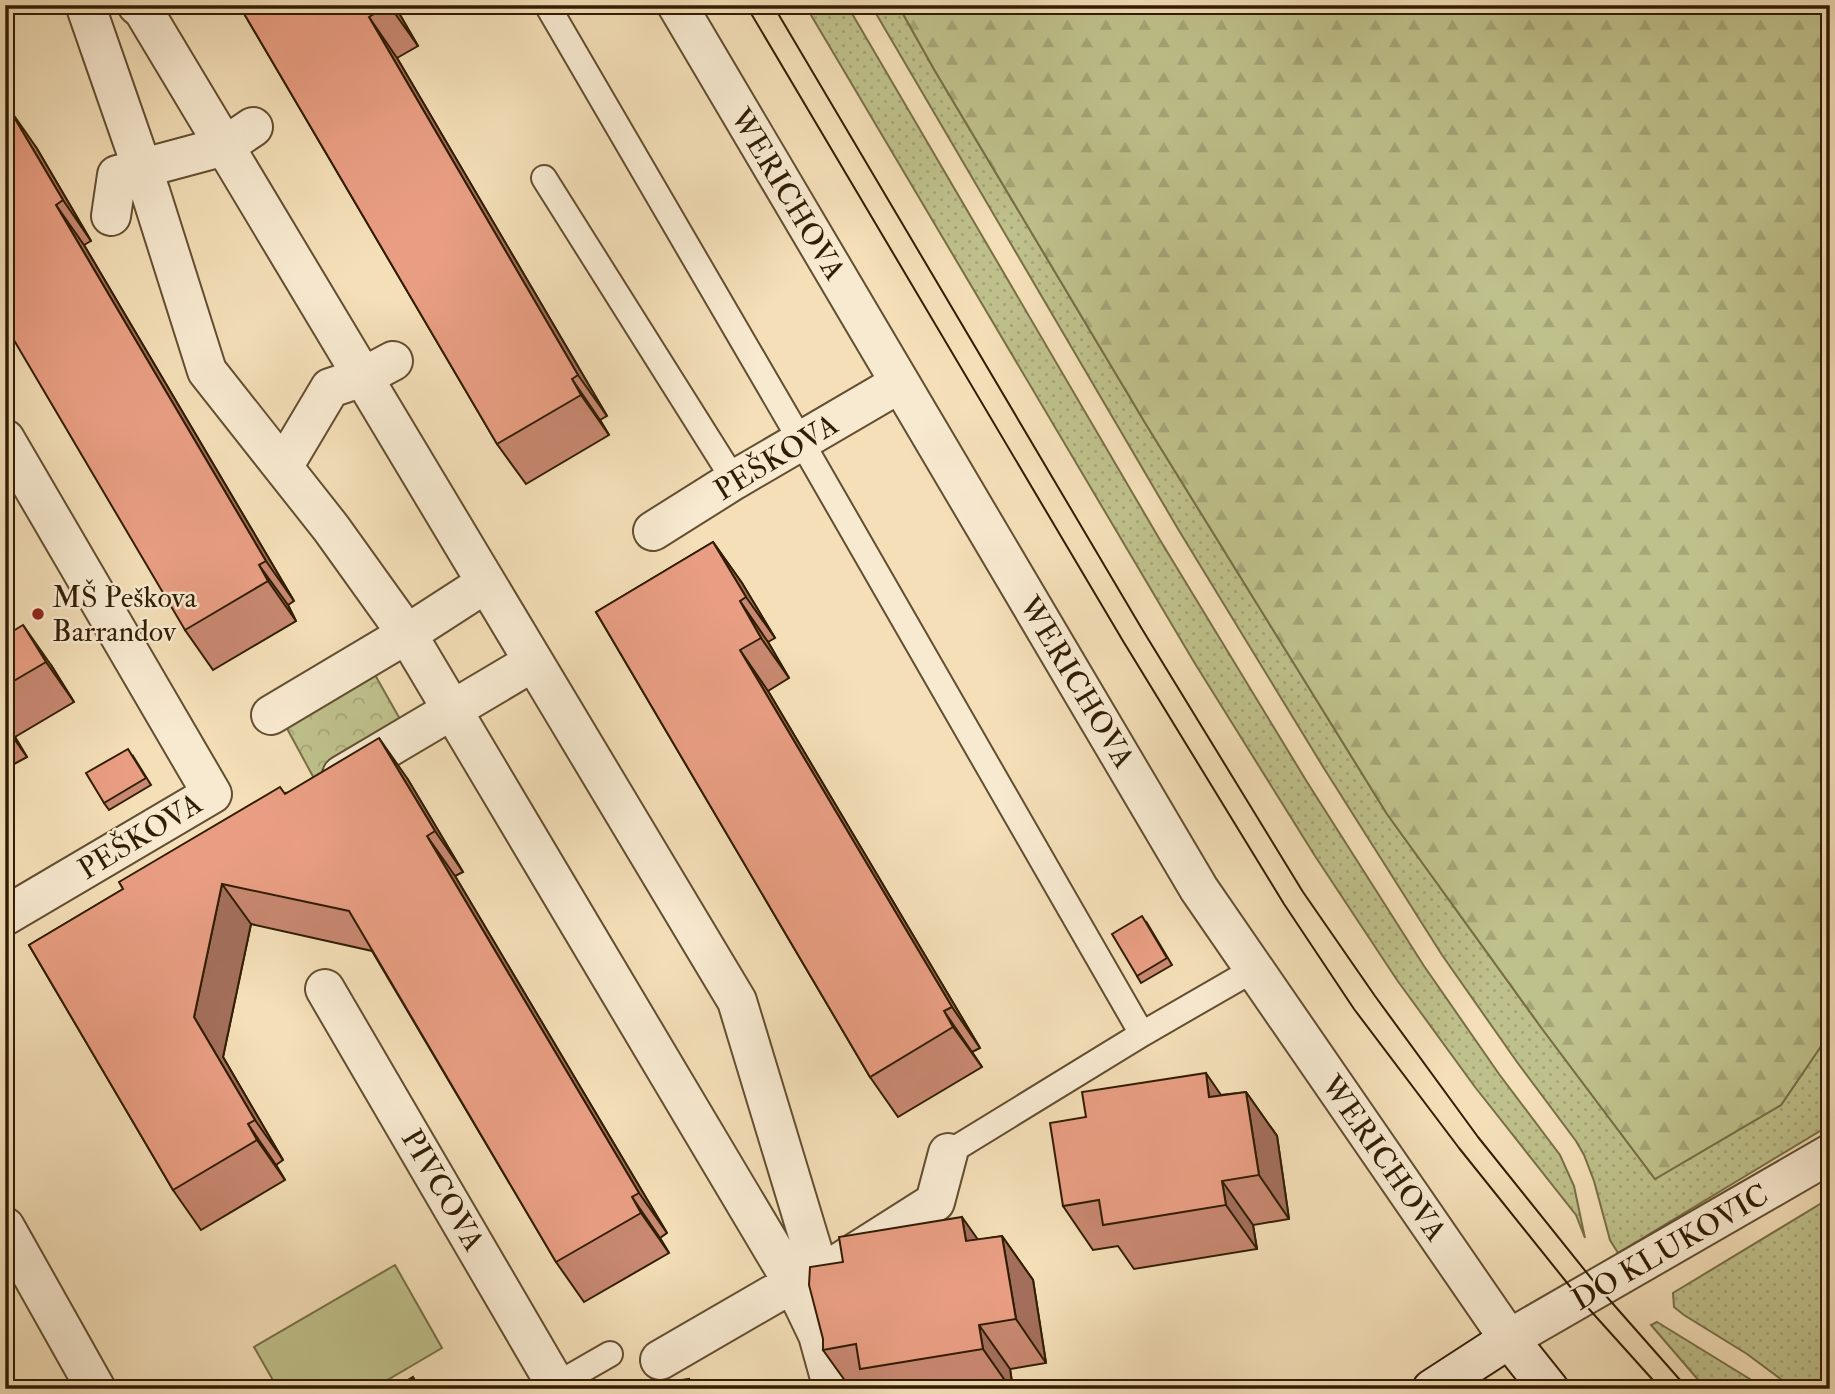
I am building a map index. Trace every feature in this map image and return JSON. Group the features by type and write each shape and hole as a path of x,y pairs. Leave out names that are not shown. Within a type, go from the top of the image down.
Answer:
{"street":[{"path":"136,5 143,10 239,136 378,369 486,583 737,1001 833,1389"},
{"name":"WERICHOVA","path":"677,5 1199,890 1509,1339 1549,1389"},
{"path":"85,7 141,167 207,371 331,528 407,634 806,1279"},
{"path":"111,216 117,175 239,136"},
{"path":"283,467 330,388 378,369"},
{"name":"PEŠKOVA","path":"653,531 734,480 900,383"},
{"name":"PEŠKOVA","path":"5,439 212,794 5,916"},
{"path":"271,715 407,634 486,583"},
{"path":"313,792 533,662"},
{"name":"PIVCOVA","path":"325,989 553,1387"},
{"path":"660,1360 806,1279 935,1202 948,1153"},
{"name":"DO KLUKOVIC","path":"1432,1389 1509,1339 1830,1154"},
{"path":"5,1227 96,1389"}],"lane":[{"path":"547,5 1142,1034"},
{"path":"544,178 734,480"},
{"path":"948,1153 1142,1034 1254,970"},
{"path":"553,1387 610,1354"}],"green space":[{"path":"805,5 847,5 1160,540 1307,782 1424,966 1499,1074 1560,1155 1574,1186 1585,1238 1576,1215 1475,1087 1397,980 1315,856 1194,662"},
{"path":"871,5 898,5 1147,426 1387,814 1655,1179 1781,1105 1830,1033 1830,1125 1618,1253 1610,1240 1594,1181 1576,1141 1442,955 1325,770 1178,529"},
{"path":"898,5 1830,5 1830,1033 1781,1105 1655,1179 1387,814 1147,426"},
{"path":"370,666 405,728 316,782 284,723"},
{"path":"1830,1198 1830,1389 1794,1389 1747,1354 1684,1315 1674,1307 1673,1293"},
{"path":"395,1265 442,1348 372,1389 278,1389 254,1347"},
{"path":"1657,1322 1766,1389 1706,1389 1651,1325"}],"building":[{"path":"239,5 389,5 369,17 578,375 572,379 581,395 497,444"},
{"path":"8,107 63,200 56,205 266,561 259,565 268,581 185,630 5,325 5,108"},
{"path":"713,542 746,597 740,601 761,638 740,650 952,1007 944,1011 953,1027 870,1077 596,612"},
{"path":"23,625 46,662 5,686 5,629 8,634"},
{"path":"379,738 435,831 427,836 639,1193 632,1197 641,1213 556,1262 349,911 222,884 194,1017 255,1120 248,1124 257,1140 173,1190 29,945 123,889 119,882 280,787 285,794"},
{"path":"128,749 146,778 104,803 86,773"},
{"path":"1142,916 1167,958 1137,976 1112,934"},
{"path":"1206,1073 1209,1097 1246,1092 1259,1175 1222,1181 1226,1205 1103,1225 1099,1200 1063,1206 1050,1123 1086,1117 1082,1092"},
{"path":"962,1217 966,1241 1002,1236 1016,1319 979,1325 983,1349 860,1369 856,1344 823,1350 823,1339 809,1285 810,1267 843,1262 839,1237"},
{"path":"413,1377 420,1389 393,1389"},
{"path":"689,1379 691,1389 623,1389"}],"tram line":[{"path":"746,5 1123,641 1284,904 1354,1009 1459,1148 1580,1299 1661,1389"},
{"path":"773,5 1142,629 1303,892 1478,1137 1599,1288 1688,1389"}],"place":[{"name":"MŠ Peškova Barrandov","path":"38,614"}]}
